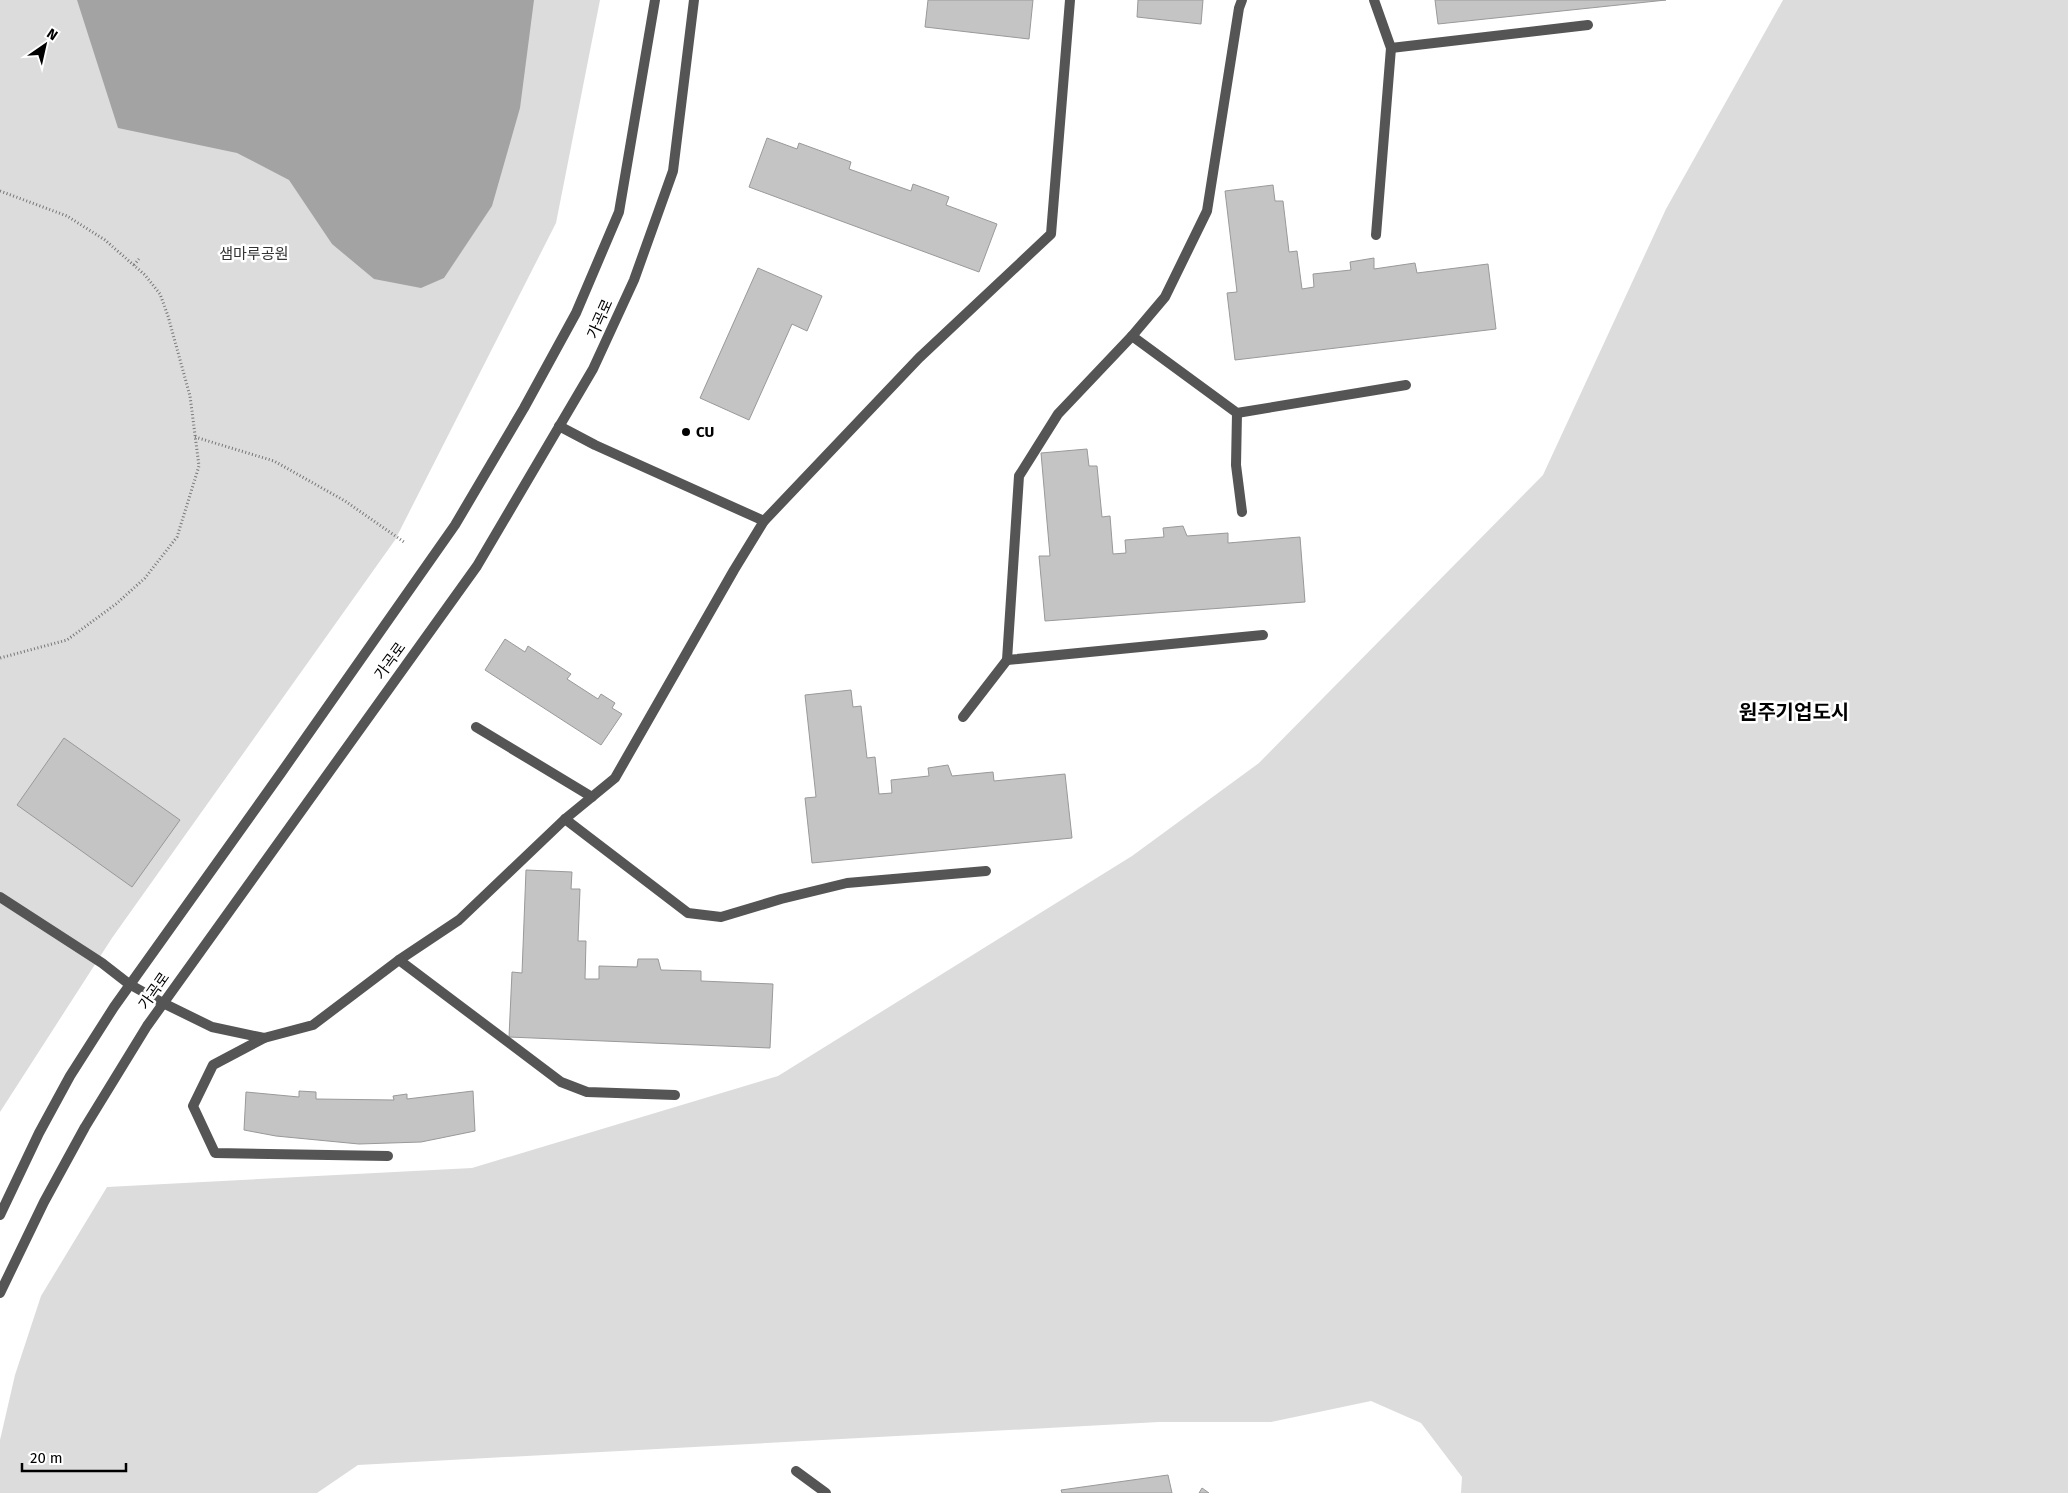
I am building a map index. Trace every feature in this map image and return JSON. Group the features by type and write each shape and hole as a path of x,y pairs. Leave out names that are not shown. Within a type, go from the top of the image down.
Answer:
{"street":[{"name":"가곡로","path":"0,1214 35,1141 70,1076 129,984 281,773 455,524 524,408 576,313 619,212 655,0"},
{"name":"가곡로","path":"0,1293 44,1202 85,1127 163,1003 476,566 593,369 634,280 673,171 694,0"},
{"path":"388,1156 215,1154 193,1106 212,1065 264,1038 313,1025 399,960 459,920 565,819 615,778 764,521 919,358 1051,234 1070,0"},
{"path":"963,717 1007,660 1019,476 1058,414 1132,336 1165,297 1207,211 1239,8 1242,0"},
{"path":"1374,0 1391,48 1376,235"},
{"path":"1391,48 1588,25"},
{"path":"1132,336 1237,414 1406,385"},
{"path":"1237,414 1236,465 1242,512"},
{"path":"559,426 596,445 764,521"},
{"path":"1007,660 1263,635"},
{"path":"476,727 592,797"},
{"path":"565,819 688,913 721,917 780,899 846,883 986,871"},
{"path":"0,897 102,963 129,984 163,1003 212,1028 264,1038"},
{"path":"399,960 561,1082 587,1092 675,1094"},
{"path":"796,1471 826,1493"}],"path":[{"path":"0,191 67,216 105,240 145,275 160,294 190,396 199,466 177,537 145,578 116,604 67,640 0,658"},
{"path":"134,265 139,259"},
{"path":"195,437 274,461 345,501 404,542"}],"green space":[{"name":"샘마루공원","path":"0,0 600,0 556,223 395,540 112,938 0,1112"},
{"path":"1783,0 2068,0 2068,1493 1461,1493 1462,1477 1421,1423 1371,1401 1271,1422 1159,1422 358,1465 317,1493 0,1493 0,1440 15,1375 41,1296 107,1187 472,1168 778,1076 1132,856 1259,763 1543,475 1666,209"}],"shaded area":[{"path":"77,0 534,0 520,108 492,206 444,278 421,288 374,279 332,244 289,180 237,153 118,128"}],"building":[{"path":"928,0 1033,0 1029,39 925,27"},
{"path":"1138,0 1203,0 1201,24 1137,17"},
{"path":"1435,0 1666,0 1438,24"},
{"path":"767,138 797,149 799,143 851,162 849,169 911,191 913,184 949,197 946,205 997,224 979,272 749,187"},
{"path":"1273,185 1275,201 1283,201 1289,252 1297,251 1302,289 1314,287 1313,274 1351,270 1350,262 1374,258 1374,269 1415,263 1417,273 1488,264 1496,329 1235,360 1227,293 1237,292 1225,191"},
{"path":"758,268 822,296 807,331 792,324 749,420 700,398"},
{"path":"1087,449 1089,466 1097,466 1102,517 1110,516 1113,554 1126,553 1125,540 1164,537 1163,528 1183,526 1187,536 1228,533 1228,543 1300,537 1305,602 1045,621 1039,556 1050,556 1041,453"},
{"path":"505,639 525,652 528,646 571,674 567,679 598,699 601,694 615,703 612,708 622,714 601,745 485,670"},
{"path":"851,690 853,707 861,706 867,758 875,757 879,794 892,793 891,780 929,776 928,768 948,765 952,776 993,772 994,781 1065,774 1072,838 812,863 805,798 816,797 805,695"},
{"path":"64,738 180,820 132,887 17,805"},
{"path":"526,870 572,872 571,889 580,889 578,941 586,941 585,979 599,979 599,966 637,967 638,959 658,959 661,970 701,971 701,981 773,984 770,1048 509,1037 512,972 522,973"},
{"path":"299,1091 316,1092 316,1099 394,1100 393,1096 407,1094 407,1099 473,1091 475,1131 421,1142 359,1144 276,1136 244,1130 246,1092 299,1097"},
{"path":"1168,1475 1172,1493 1062,1493 1061,1490"},
{"path":"1202,1488 1209,1493 1199,1493"}],"place":[{"name":"CU","path":"686,432"}],"district":[{"name":"원주기업도시","path":"1794,712"}]}
